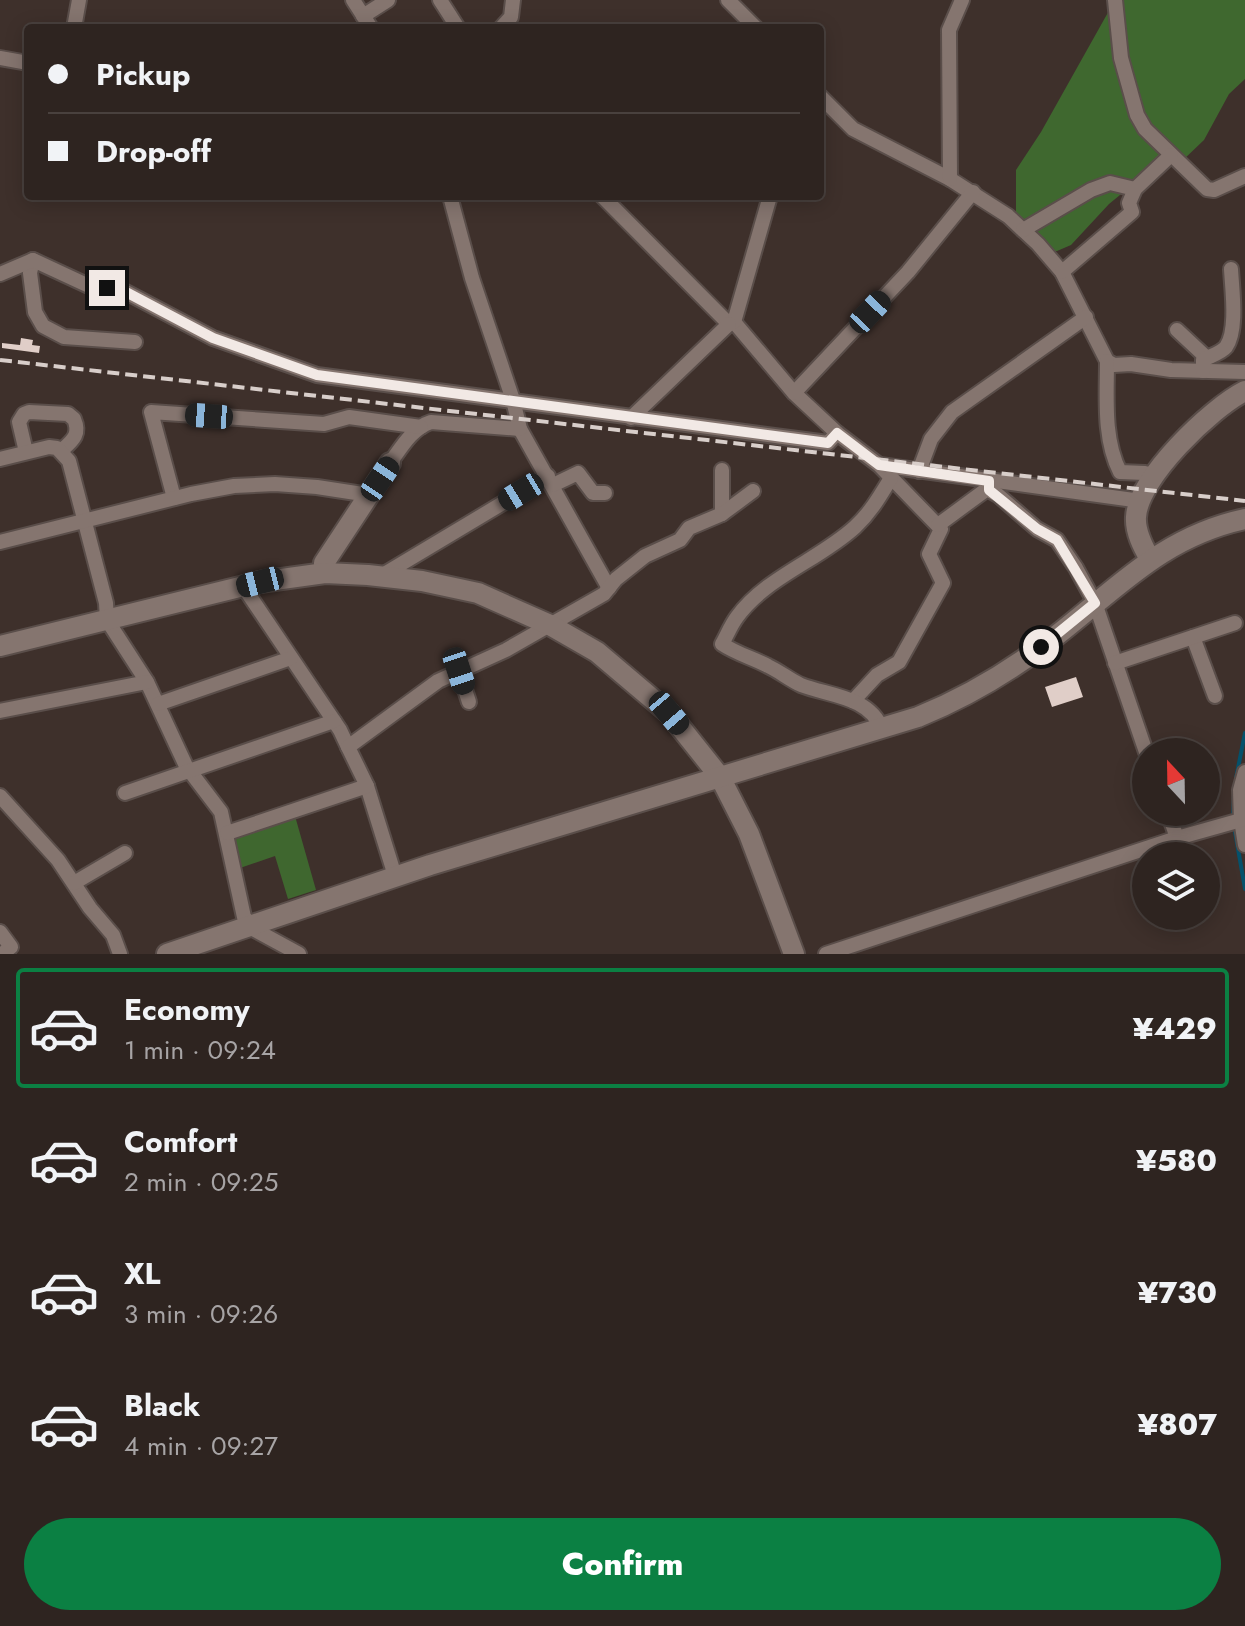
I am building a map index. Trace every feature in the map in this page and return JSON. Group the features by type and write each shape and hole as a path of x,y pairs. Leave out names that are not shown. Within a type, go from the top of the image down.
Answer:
{"street":[{"path":"75,24 79,0"},
{"path":"353,0 367,22 388,0"},
{"path":"440,0 455,24"},
{"path":"505,24 511,17 513,0"},
{"path":"728,0 752,24"},
{"path":"950,179 947,55 949,30 962,0"},
{"path":"1115,0 1121,58 1137,115 1145,129 1207,189 1214,190 1245,176"},
{"path":"0,58 24,62"},
{"path":"824,100 853,129 950,179 1008,216 1062,272 1107,361 1105,418 1115,463 1120,472 1145,473 1155,477"},
{"path":"1062,272 1132,212 1129,203 1135,189 1171,155"},
{"path":"1023,230 1101,186 1110,183 1135,189"},
{"path":"794,393 908,272 973,192"},
{"path":"451,200 472,278 520,429 609,588"},
{"path":"606,200 732,323 794,393 837,433 879,465 941,529 929,554 943,583 899,662 877,675 853,701"},
{"path":"631,418 732,323 769,200"},
{"path":"0,274 33,260 89,286 124,291 213,338 317,375 828,443 837,433"},
{"path":"33,260 30,273 35,312 43,326 64,337 135,342"},
{"path":"1205,364 1225,349 1231,334 1231,269"},
{"path":"919,471 931,439 952,412 1086,317"},
{"path":"1177,330 1205,364"},
{"path":"1107,361 1114,365 1131,364 1171,370 1205,364 1245,372"},
{"path":"1150,559 1142,546 1136,517 1141,501 1155,477 1196,426 1245,391"},
{"path":"26,452 19,422 29,412 68,414 74,419 78,432 61,451"},
{"path":"174,498 151,412 324,424 349,417 421,427"},
{"path":"325,573 324,563 407,438 421,427 431,422 520,429"},
{"path":"0,459 49,447 57,448 69,461 106,603 107,620 147,682 189,770 221,812 244,917 255,930 299,954"},
{"path":"879,465 989,485 1141,501"},
{"path":"722,470 722,514"},
{"path":"381,576 550,480 578,473 593,493 605,493"},
{"path":"882,729 865,707 801,685 722,644 744,608 852,530 872,511 891,478"},
{"path":"0,542 234,486 275,484 369,495"},
{"path":"938,525 989,485"},
{"path":"989,485 1037,529 1057,540 1095,603 1141,738"},
{"path":"348,747 438,681 506,650 550,625 609,588 645,556 680,540 689,528 722,514 753,491"},
{"path":"167,954 395,876 882,729 940,708 983,686 1041,647 1150,559 1193,534 1245,519"},
{"path":"0,646 243,586 325,573 422,581 478,593 550,625 597,652 669,713 720,777 749,834 794,954"},
{"path":"243,586 334,721 348,747 367,786 395,876"},
{"path":"1115,663 1235,623"},
{"path":"1193,637 1215,696"},
{"path":"158,704 291,658"},
{"path":"459,671 469,702"},
{"path":"0,711 147,682"},
{"path":"125,793 334,721"},
{"path":"1245,772 1240,790 1245,845"},
{"path":"227,833 367,786"},
{"path":"0,796 38,836 74,883 113,935 120,954"},
{"path":"826,954 1177,838 1241,820"},
{"path":"1173,826 1177,838"},
{"path":"74,883 125,853"},
{"path":"0,932 11,947 2,954"}],"green space":[{"path":"1115,0 1245,0 1245,79 1229,94 1204,140 1182,161 1131,186 1109,204 1071,245 1057,251 1038,252 1024,242 1016,222 1016,170 1041,132"},
{"path":"295,816 316,890 288,899 275,856 240,868 233,839"}],"building":[{"path":"21,338 33,340 32,345 40,346 39,353 2,348 2,343 20,345"},
{"path":"1076,677 1083,697 1052,707 1045,687"}],"waterway":[{"path":"1236,778 1245,733"},
{"path":"1233,817 1234,794"},
{"path":"1234,826 1245,889"}],"railway":[{"path":"0,360 1245,501"}],"route":[{"path":"107,288 124,291 213,338 317,375 828,443 837,433 879,465 989,481 989,490 1037,529 1057,540 1095,603 1041,647"}]}
